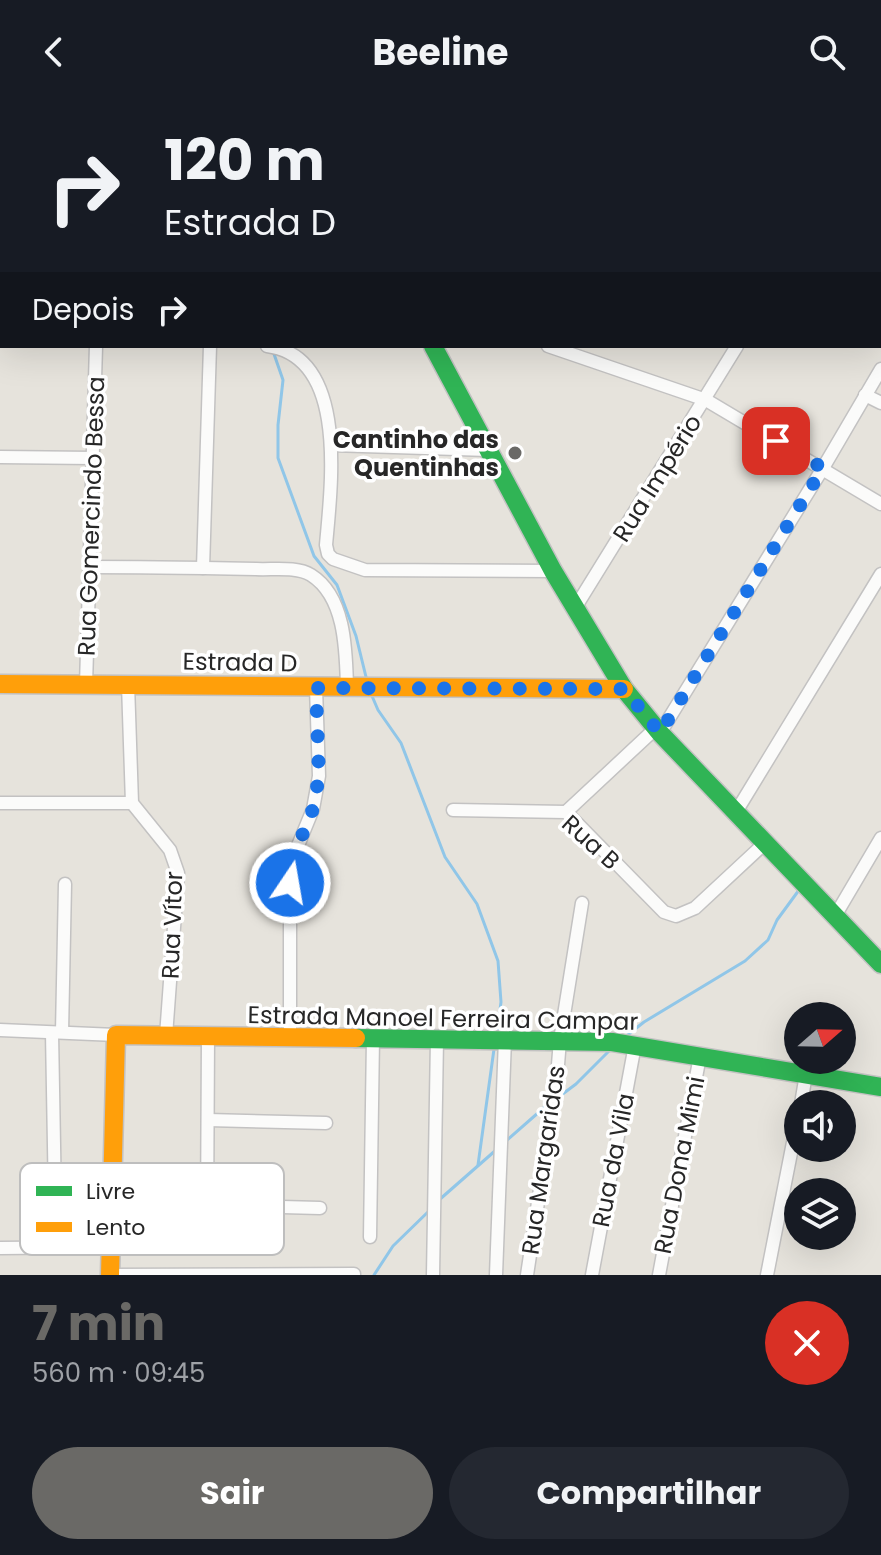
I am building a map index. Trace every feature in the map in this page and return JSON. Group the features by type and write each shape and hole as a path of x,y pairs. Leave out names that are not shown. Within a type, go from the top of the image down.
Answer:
{"street":[{"name":"Rua Gomercindo Bessa","path":"86,685 96,348"},
{"path":"203,568 210,348"},
{"path":"283,348 302,360 313,377 329,420 328,554 342,563 365,570 553,571"},
{"path":"434,348 553,571 624,689 658,730 881,964"},
{"path":"554,348 706,400 881,504"},
{"name":"Rua Império","path":"575,608 736,348"},
{"path":"566,812 658,730 823,468 881,369"},
{"path":"865,395 881,403"},
{"path":"331,445 488,450"},
{"path":"0,457 93,458"},
{"path":"90,567 308,573 322,585 335,607 351,688"},
{"path":"736,812 881,574"},
{"name":"Estrada D","path":"0,684 624,689"},
{"path":"0,803 132,803 128,684"},
{"path":"290,1037 290,883 297,848 313,809 319,776 316,688"},
{"name":"Rua Vítor","path":"132,803 170,850 178,873 166,1036"},
{"name":"Rua B","path":"453,810 566,812 664,912 676,916 695,908 765,843"},
{"path":"835,916 881,838"},
{"path":"55,1163 57,1032 65,884"},
{"name":"Rua Margaridas","path":"527,1275 582,903"},
{"name":"Estrada Manoel Ferreira Campar","path":"0,1030 208,1037 612,1042 784,1070"},
{"path":"112,1163 116,1035"},
{"path":"208,1037 208,1163"},
{"path":"370,1237 373,1038"},
{"path":"433,1275 437,1039"},
{"path":"496,1275 505,1039"},
{"name":"Rua da Vila","path":"592,1275 633,1045"},
{"name":"Rua Dona Mimi","path":"659,1275 700,1056"},
{"path":"803,1090 806,1074"},
{"name":"Estrada Manoel Ferreira Campar","path":"806,1074 881,1087"},
{"path":"208,1120 326,1123"},
{"path":"767,1275 789,1162"},
{"path":"284,1209 320,1208"},
{"path":"0,1248 20,1248"},
{"path":"110,1275 354,1274"}],"waterway":[{"path":"274,354 283,380 278,458 314,556 337,585 356,636 367,681"},
{"path":"372,696 401,743 445,857 477,904 498,961 501,1002 497,1033"},
{"path":"625,1037 644,1022 745,961 768,940 777,920 799,890"},
{"path":"478,1165 494,1049"},
{"path":"560,1096 610,1050"},
{"path":"505,1142 547,1105"},
{"path":"439,1200 496,1150"},
{"path":"374,1275 393,1246 431,1209"}],"traffic: fast":[{"path":"434,348 553,571 624,689 660,733 881,964"},
{"path":"356,1038 612,1042 881,1087"}],"traffic: slow":[{"path":"0,684 624,689"},
{"path":"113,1163 116,1035 356,1038"},
{"path":"110,1255 110,1275"}],"place":[{"name":"Cantinho das Quentinhas","path":"515,453"}],"route":[{"path":"290,883 297,848 313,809 319,776 316,688 624,689 660,733 823,468 776,441"}]}
